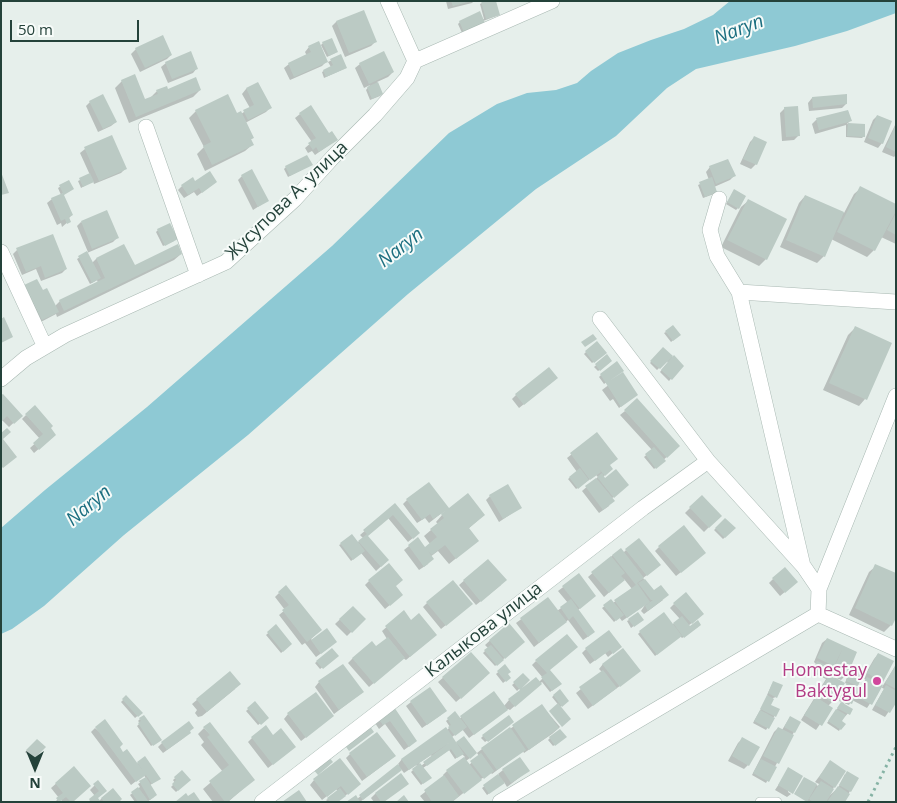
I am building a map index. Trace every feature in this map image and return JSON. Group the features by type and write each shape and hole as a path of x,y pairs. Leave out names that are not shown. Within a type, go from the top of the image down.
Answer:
{"street":[{"path":"388,1 415,61 552,1"},
{"name":"Жусупова А. улица","path":"1,379 26,358 65,335 226,262 295,199 375,115 407,78 415,61"},
{"path":"146,127 198,275"},
{"path":"719,198 710,230 717,256 739,292 804,567"},
{"path":"1,252 45,347"},
{"path":"739,292 896,302"},
{"path":"600,319 708,461 804,567 819,589"},
{"path":"818,614 819,589 896,396"},
{"name":"Калыкова улица","path":"262,802 643,508 708,461"},
{"path":"818,614 896,649"},
{"path":"500,802 818,614"}],"lane":[{"path":"760,802 777,802"}],"path":[{"path":"868,802 896,747"}],"water":[{"name":"Naryn","path":"730,1 896,1 896,13 847,31 795,46 696,69 667,88 616,136 536,189 408,294 248,435 124,535 44,606 12,629 1,634 1,528 147,407 332,246 449,133 497,104 527,93 556,90 577,83 618,53 684,29 713,15"}],"building":[{"path":"451,1 467,1 468,2 453,6"},
{"path":"481,1 496,1 500,15 486,19"},
{"path":"364,10 377,42 349,53 336,21"},
{"path":"480,11 485,23 464,32 459,21"},
{"path":"163,35 172,55 145,68 135,48"},
{"path":"332,38 338,52 329,56 322,42"},
{"path":"319,41 328,62 294,77 288,63 311,52 308,46"},
{"path":"191,51 198,69 172,79 165,62"},
{"path":"384,51 394,72 369,84 359,63"},
{"path":"341,54 347,68 326,77 323,70 333,65 330,59"},
{"path":"135,74 145,99 158,94 156,90 167,86 168,89 196,77 201,90 136,117 121,80"},
{"path":"258,82 272,108 248,120 243,110 254,105 246,88"},
{"path":"378,82 383,94 372,99 367,87"},
{"path":"103,94 117,122 103,129 89,101"},
{"path":"228,94 237,113 241,111 254,138 251,139 254,145 212,165 203,146 211,142 195,110"},
{"path":"847,94 847,104 813,108 812,97"},
{"path":"311,105 329,133 332,131 338,140 319,152 316,147 313,150 308,143 316,138 299,113"},
{"path":"798,106 800,136 786,137 784,107"},
{"path":"848,110 852,121 819,130 816,118"},
{"path":"877,115 892,121 883,144 868,138"},
{"path":"848,123 865,124 865,137 847,136"},
{"path":"896,124 896,152 886,147"},
{"path":"112,135 127,169 99,181 84,147"},
{"path":"754,136 767,142 757,165 743,159"},
{"path":"307,155 313,165 290,176 285,166"},
{"path":"728,159 736,176 716,184 709,166"},
{"path":"252,169 269,201 258,207 241,175"},
{"path":"210,171 217,182 202,193 199,188 188,195 181,185 193,177 195,181"},
{"path":"1,172 9,193 1,195"},
{"path":"90,173 94,182 83,187 79,178"},
{"path":"712,177 717,192 705,197 699,182"},
{"path":"69,180 74,189 64,195 73,215 69,217 71,222 67,224 65,219 61,221 51,198 63,193 59,185"},
{"path":"860,186 896,204 896,211 875,251 837,232"},
{"path":"734,189 746,196 739,209 727,202"},
{"path":"805,195 844,212 825,257 786,240"},
{"path":"748,199 787,219 767,260 727,240"},
{"path":"107,210 119,238 92,249 81,221"},
{"path":"896,213 896,235 887,230"},
{"path":"170,223 178,239 165,246 157,229"},
{"path":"53,234 67,269 45,278 41,266 26,272 16,248"},
{"path":"124,244 135,265 178,244 182,254 64,311 59,300 105,278 96,258"},
{"path":"87,251 101,278 92,283 78,256"},
{"path":"37,279 43,290 47,288 59,312 42,320 24,285"},
{"path":"4,317 13,337 1,343 1,319"},
{"path":"673,325 681,335 673,341 665,331"},
{"path":"855,326 892,343 867,400 829,383"},
{"path":"593,334 597,339 585,347 581,342"},
{"path":"597,341 607,353 594,363 585,351"},
{"path":"663,347 673,356 660,369 650,361"},
{"path":"607,354 612,361 600,371 595,364"},
{"path":"674,355 684,366 672,380 661,370"},
{"path":"617,361 624,371 609,381 623,372 638,395 621,407 600,374"},
{"path":"549,367 558,378 524,405 515,394"},
{"path":"3,394 23,416 14,424 7,416 1,422 1,395"},
{"path":"637,398 680,446 667,458 624,410"},
{"path":"35,405 53,426 51,428 56,435 39,450 33,443 43,434 25,414"},
{"path":"7,428 11,432 3,439 17,457 3,468 1,466 1,433"},
{"path":"597,432 618,459 610,465 613,469 605,476 599,469 601,472 590,480 570,453"},
{"path":"654,447 666,461 656,469 645,454"},
{"path":"580,468 589,480 578,489 569,477"},
{"path":"616,469 629,485 614,498 597,477 602,473 605,478"},
{"path":"596,478 615,501 603,510 585,486"},
{"path":"429,482 449,508 468,493 485,515 469,528 479,541 456,559 445,545 432,555 428,551 434,559 424,567 408,545 418,537 425,547 437,537 430,529 444,518 441,514 447,510 433,519 430,514 422,520 406,499"},
{"path":"508,484 522,508 503,519 489,495"},
{"path":"702,495 722,516 709,528 689,507"},
{"path":"395,503 420,533 413,539 393,515 368,536 389,560 381,567 358,541 367,534 363,530"},
{"path":"725,518 736,528 725,538 715,528"},
{"path":"684,525 706,553 681,573 658,546"},
{"path":"352,534 365,551 353,560 340,543"},
{"path":"639,538 661,565 647,576 625,549"},
{"path":"621,548 644,578 637,583 650,602 627,618 614,600 636,585 612,555"},
{"path":"611,556 625,573 621,576 625,580 609,593 591,572"},
{"path":"488,559 507,580 481,602 463,580"},
{"path":"389,563 403,580 396,586 403,595 390,606 368,580"},
{"path":"875,564 896,573 896,618 892,626 855,608"},
{"path":"785,567 798,582 785,593 772,578"},
{"path":"579,573 596,596 580,609 562,586"},
{"path":"645,579 654,590 661,585 669,595 648,611 645,606 653,600 638,583"},
{"path":"453,580 473,604 446,626 426,602"},
{"path":"286,585 322,630 307,642 282,610 289,605 278,592"},
{"path":"686,592 704,614 692,624 673,603"},
{"path":"548,597 567,622 539,643 520,618"},
{"path":"571,599 595,632 588,637 573,616 569,620 560,607"},
{"path":"611,599 624,615 616,621 603,605"},
{"path":"353,606 366,619 352,633 339,619"},
{"path":"404,610 411,620 419,613 437,635 410,657 385,626"},
{"path":"638,612 644,620 634,627 628,619"},
{"path":"664,612 682,636 657,655 639,631"},
{"path":"682,616 690,626 698,620 701,625 684,638 673,623"},
{"path":"509,623 525,642 505,659 489,640"},
{"path":"276,624 292,644 283,652 267,632"},
{"path":"327,628 337,642 321,654 311,640"},
{"path":"609,630 622,647 613,654 610,650 595,661 585,648"},
{"path":"567,634 578,647 550,670 562,684 552,691 541,677 547,673 535,660"},
{"path":"388,637 405,658 374,684 352,658 372,641 376,646"},
{"path":"827,638 857,652 847,676 833,670 843,648 834,666 817,658"},
{"path":"491,645 504,660 497,666 484,650"},
{"path":"332,648 339,656 323,669 316,661"},
{"path":"623,648 641,671 620,687 602,664"},
{"path":"471,652 490,673 461,699 442,677"},
{"path":"878,653 894,661 883,682 867,673"},
{"path":"817,661 832,668 829,674 845,683 833,703 818,694 828,677 813,671"},
{"path":"343,664 364,692 339,710 318,681"},
{"path":"505,664 511,672 508,674 511,678 506,682 497,671"},
{"path":"896,664 896,689 885,683"},
{"path":"852,666 864,671 858,686 846,681"},
{"path":"603,670 617,688 593,706 579,687"},
{"path":"230,671 241,684 207,712 196,699"},
{"path":"523,673 530,680 522,688 536,677 542,684 515,707 508,699 520,690 513,682"},
{"path":"867,677 883,685 872,705 856,696"},
{"path":"773,681 783,685 777,698 768,693"},
{"path":"847,683 859,688 852,704 839,699"},
{"path":"886,685 896,691 896,703 890,713 875,705"},
{"path":"430,687 447,711 427,725 410,701"},
{"path":"560,689 569,701 562,707 553,695"},
{"path":"494,691 508,710 474,735 460,716"},
{"path":"316,692 334,716 306,738 287,713"},
{"path":"126,695 143,713 138,717 122,699"},
{"path":"767,695 774,699 771,705 780,709 776,717 760,709"},
{"path":"816,697 833,708 822,726 804,715"},
{"path":"255,701 269,718 261,725 247,708"},
{"path":"841,702 853,709 850,715 837,708"},
{"path":"558,703 571,719 562,727 549,711"},
{"path":"542,704 559,728 529,750 512,725"},
{"path":"394,707 417,741 409,747 390,721 383,725 378,718"},
{"path":"836,709 846,715 842,721 846,724 841,730 828,721"},
{"path":"760,710 775,718 769,729 754,721"},
{"path":"455,711 467,727 455,736 448,727 451,725 447,718"},
{"path":"144,715 162,740 153,746 138,723 141,721 139,718"},
{"path":"509,715 514,722 488,742 482,735"},
{"path":"790,716 801,722 795,733 784,727"},
{"path":"105,719 123,744 120,747 123,752 127,749 146,775 136,782 95,727"},
{"path":"189,721 194,728 190,731 191,733 167,750 161,742"},
{"path":"210,722 255,780 227,802 225,802 209,781 229,765 207,737 210,735 203,727"},
{"path":"266,725 273,735 281,728 296,747 273,765 251,737"},
{"path":"369,725 374,732 349,751 344,744"},
{"path":"446,727 464,754 457,758 451,749 427,766 423,762 449,743 409,770 401,759"},
{"path":"510,727 526,750 497,770 481,748"},
{"path":"778,727 794,735 779,764 763,756"},
{"path":"560,729 567,737 555,746 549,737"},
{"path":"377,732 396,756 367,777 349,753"},
{"path":"464,736 477,753 470,759 456,742"},
{"path":"742,737 760,747 749,766 732,756"},
{"path":"37,739 46,747 35,758 26,750"},
{"path":"481,753 494,771 484,779 470,761"},
{"path":"327,755 333,762 318,775 312,768"},
{"path":"145,756 161,779 152,784 137,762"},
{"path":"464,757 482,780 464,794 446,770"},
{"path":"520,757 530,771 511,783 502,769"},
{"path":"340,758 361,784 348,795 341,786 327,797 313,779"},
{"path":"761,759 777,767 769,782 753,773"},
{"path":"830,760 846,771 835,788 819,777"},
{"path":"420,763 432,778 423,784 412,769"},
{"path":"398,764 402,770 363,800 359,795"},
{"path":"74,766 91,786 73,802 66,797 59,802 56,798 63,793 55,783"},
{"path":"788,767 803,776 793,794 778,785"},
{"path":"182,770 191,780 178,791 172,784 176,780 174,777"},
{"path":"847,771 859,778 851,792 839,785"},
{"path":"401,773 409,784 384,802 381,802 375,793"},
{"path":"498,774 505,783 489,794 483,785"},
{"path":"444,775 459,796 452,802 432,802 424,790"},
{"path":"146,777 157,795 150,800 139,781"},
{"path":"804,777 817,784 807,802 794,794"},
{"path":"98,780 107,791 98,798 101,802 91,802 89,799 99,791 93,784"},
{"path":"821,781 834,789 826,802 813,802 809,799"},
{"path":"838,786 850,794 845,802 827,802"},
{"path":"138,787 149,802 138,802 131,792"},
{"path":"113,788 122,799 119,802 104,802 101,798"},
{"path":"340,788 346,796 338,802 330,802 327,798"},
{"path":"299,790 307,802 282,802"},
{"path":"194,792 201,802 175,802 186,793 188,796"},
{"path":"356,795 360,802 346,802"},
{"path":"404,795 409,802 396,802"}],"place":[{"name":"Homestay Baktygul","path":"877,681"}]}
